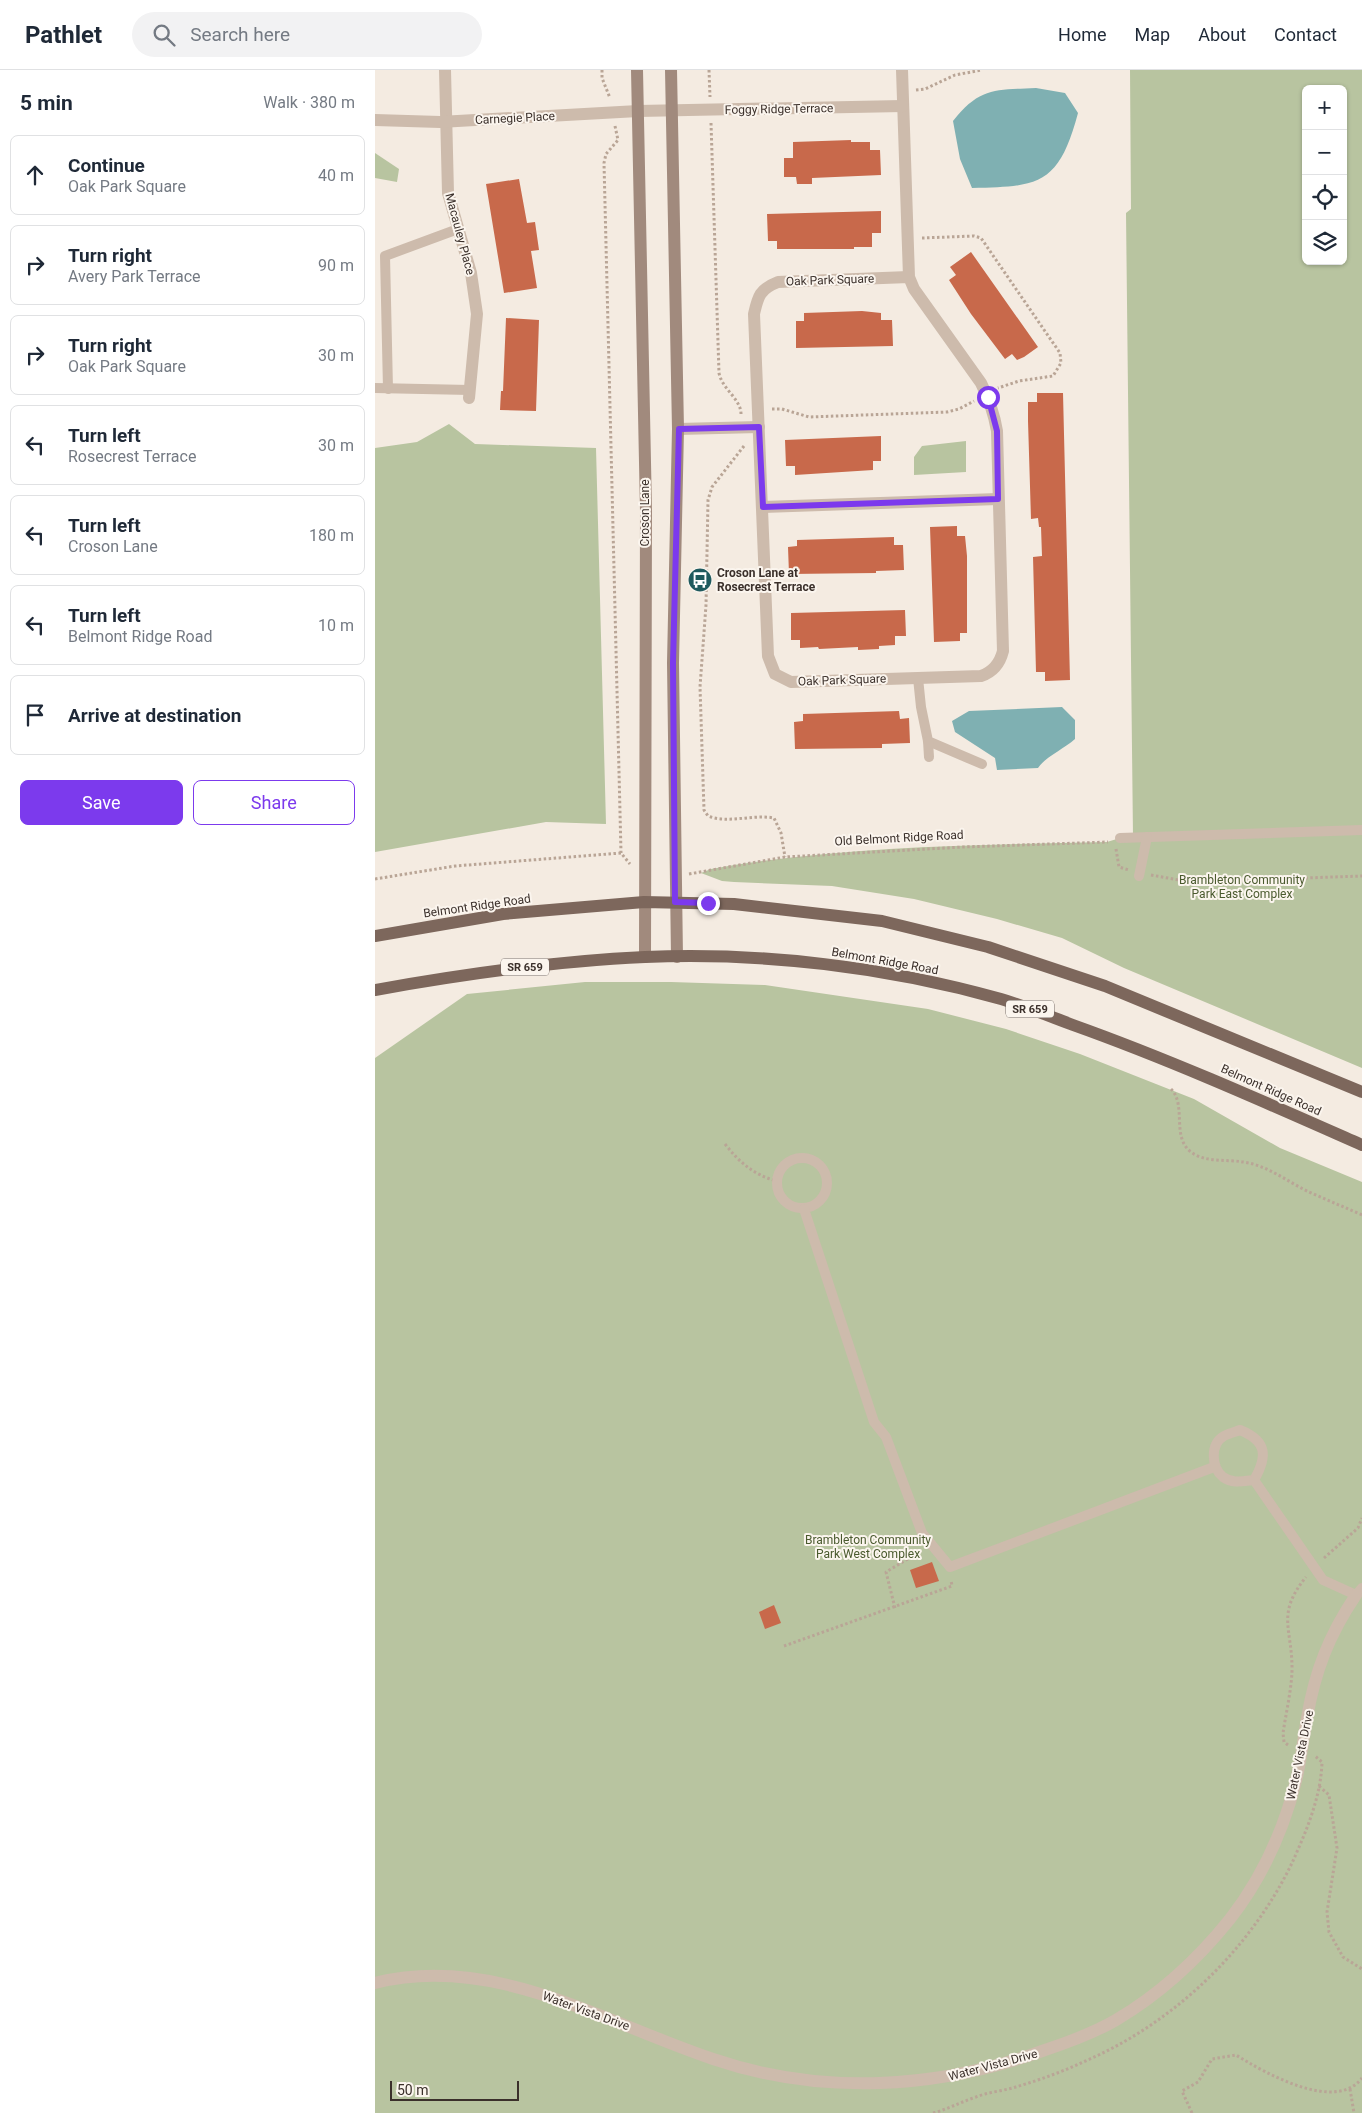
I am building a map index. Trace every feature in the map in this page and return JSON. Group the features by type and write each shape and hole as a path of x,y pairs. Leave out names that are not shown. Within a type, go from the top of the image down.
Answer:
{"main road":[{"name":"Croson Lane","path":"637,70 646,511 645,957"},
{"path":"671,70 679,429 673,663 674,874 677,957"},
{"name":"Belmont Ridge Road","path":"375,936 503,914 644,902 734,904 882,922 988,947 1105,986 1362,1092"},
{"name":"Belmont Ridge Road","path":"375,990 473,973 645,957 749,958 837,966 925,981 1001,999 1107,1037 1220,1083 1362,1145"}],"street":[{"name":"Macauley Place","path":"445,70 448,193 471,273 477,314 469,394"},
{"name":"Oak Park Square","path":"902,70 909,278 914,289 988,397 997,431 1003,651 1001,660 989,674 981,676 791,682 775,674 767,656 755,314 757,299 766,287 778,282 909,278"},
{"name":"Foggy Ridge Terrace","path":"655,111 903,106"},
{"name":"Carnegie Place","path":"375,120 447,122 655,111"},
{"path":"679,429 759,427"},
{"path":"763,507 998,499"},
{"name":"Water Vista Drive","path":"375,1982 425,1976 464,1978 507,1986 554,1998 714,2060 804,2081 899,2083 947,2078 989,2068 1059,2046 1115,2021 1152,1996 1189,1965 1232,1916 1270,1857 1286,1815 1303,1750 1307,1718 1322,1658 1335,1625 1359,1591"}],"lane":[{"path":"388,388 385,256 458,229"},
{"path":"375,388 469,394"},
{"path":"918,678 929,757"},
{"path":"928,741 981,764"},
{"path":"1115,842 1147,837 1362,830"},
{"path":"1140,873 1147,837"},
{"path":"798,1158 815,1161 821,1166 827,1181 824,1196 812,1207 805,1209 796,1208 781,1198 776,1181 783,1166 798,1158"},
{"path":"805,1209 874,1422 886,1437 922,1533 950,1567 1215,1466"},
{"path":"1239,1430 1253,1436 1263,1448 1263,1464 1254,1480 1239,1482 1224,1478 1215,1466 1214,1450 1223,1436 1239,1430"},
{"path":"1254,1480 1323,1580 1359,1591"}],"path":[{"path":"602,70 602,78 613,112 618,140 606,154 604,163 621,853 638,873 644,873"},
{"path":"709,70 719,373 721,383 741,408 744,448 712,487 708,500 706,605 700,687 704,810 708,816 717,819 764,816 774,818 781,833 785,857"},
{"path":"903,91 925,89 955,75 982,70"},
{"path":"1115,842 1119,867 1140,873 1190,882 1362,876"},
{"name":"Old Belmont Ridge Road","path":"674,874 694,874 711,868 785,857 963,847 1115,842"},
{"path":"375,879 455,866 621,853"},
{"path":"1171,1089 1176,1093 1178,1101 1181,1135 1191,1152 1204,1158 1245,1162 1277,1174 1308,1191 1362,1215"},
{"path":"725,1144 738,1161 752,1172 776,1181"},
{"path":"933,2113 977,2096 1015,2087 1085,2062 1139,2032 1189,1996 1226,1961 1266,1910 1301,1844 1319,1786 1322,1762 1303,1750 1284,1742 1283,1733 1292,1673 1291,1646 1286,1615 1289,1603 1314,1567 1358,1528 1362,1518"},
{"path":"895,1608 887,1572 932,1545"},
{"path":"784,1646 895,1608 952,1586 950,1567"},
{"path":"1319,1786 1329,1795 1337,1848 1327,1912 1329,1932 1343,1957 1362,1969"},
{"path":"1192,2113 1182,2091 1197,2082 1211,2059 1235,2055 1272,2078 1306,2093 1339,2096 1362,2078"},
{"path":"1350,2089 1354,2113"}],"green space":[{"name":"Brambleton Community Park East Complex","path":"1130,70 1362,70 1362,1068 1124,968 1062,938 997,919 914,899 832,886 722,881 701,873 711,869 760,861 859,851 1107,842 1133,837 1126,213 1131,209"},
{"path":"375,153 399,169 397,182 375,178"},
{"path":"449,424 475,444 596,448 606,824 546,822 375,852 375,448 417,442"},
{"path":"966,441 966,472 914,475 914,457 922,446"},
{"name":"Brambleton Community Park West Complex","path":"585,982 765,985 928,1009 1006,1029 1080,1054 1194,1099 1280,1148 1362,1182 1362,2113 375,2113 375,1058 467,994"}],"water":[{"path":"1036,88 1065,93 1078,113 1063,155 1054,168 1043,177 1030,183 1015,186 972,188 960,159 953,121 972,102 989,92"},
{"path":"1062,707 1075,720 1075,739 1045,760 1038,768 997,770 995,758 955,732 952,721 969,711"}],"building":[{"path":"851,140 851,142 870,142 870,150 880,150 881,175 812,178 812,184 797,184 796,177 784,177 784,158 793,158 793,142"},
{"path":"519,179 527,223 535,222 539,250 531,251 537,288 504,293 486,184"},
{"path":"881,211 881,233 872,233 872,247 854,247 854,249 777,249 777,241 768,241 767,214"},
{"path":"971,252 1038,347 1024,357 1017,360 1012,354 1005,359 971,314 949,280 956,275 950,267"},
{"path":"862,311 881,313 881,320 892,320 893,346 796,348 796,321 804,321 804,313"},
{"path":"506,318 539,320 536,411 500,410 501,391 503,391"},
{"path":"1037,393 1063,393 1070,680 1045,681 1045,672 1036,672 1033,557 1042,556 1041,527 1039,527 1038,518 1031,519 1028,402 1037,402"},
{"path":"881,436 881,461 873,461 873,470 795,475 795,466 786,466 785,440"},
{"path":"957,526 957,536 965,536 967,556 967,633 960,633 960,641 934,642 930,527"},
{"path":"894,537 894,545 903,545 904,570 876,571 876,573 789,574 788,547 797,546 797,540"},
{"path":"905,610 906,636 895,636 895,645 879,646 879,649 858,650 858,647 819,649 818,647 800,648 800,640 791,640 791,613"},
{"path":"899,711 900,719 909,718 910,743 882,744 882,748 795,749 794,722 803,721 803,714"},
{"path":"932,1562 939,1581 916,1588 910,1570"},
{"path":"774,1605 781,1623 765,1629 759,1612"}],"place":[{"name":"Croson Lane at Rosecrest Terrace","path":"700,580"}],"route":[{"path":"708,903 675,902 673,663 679,429 759,427 763,507 998,499 997,431 988,397"}]}
